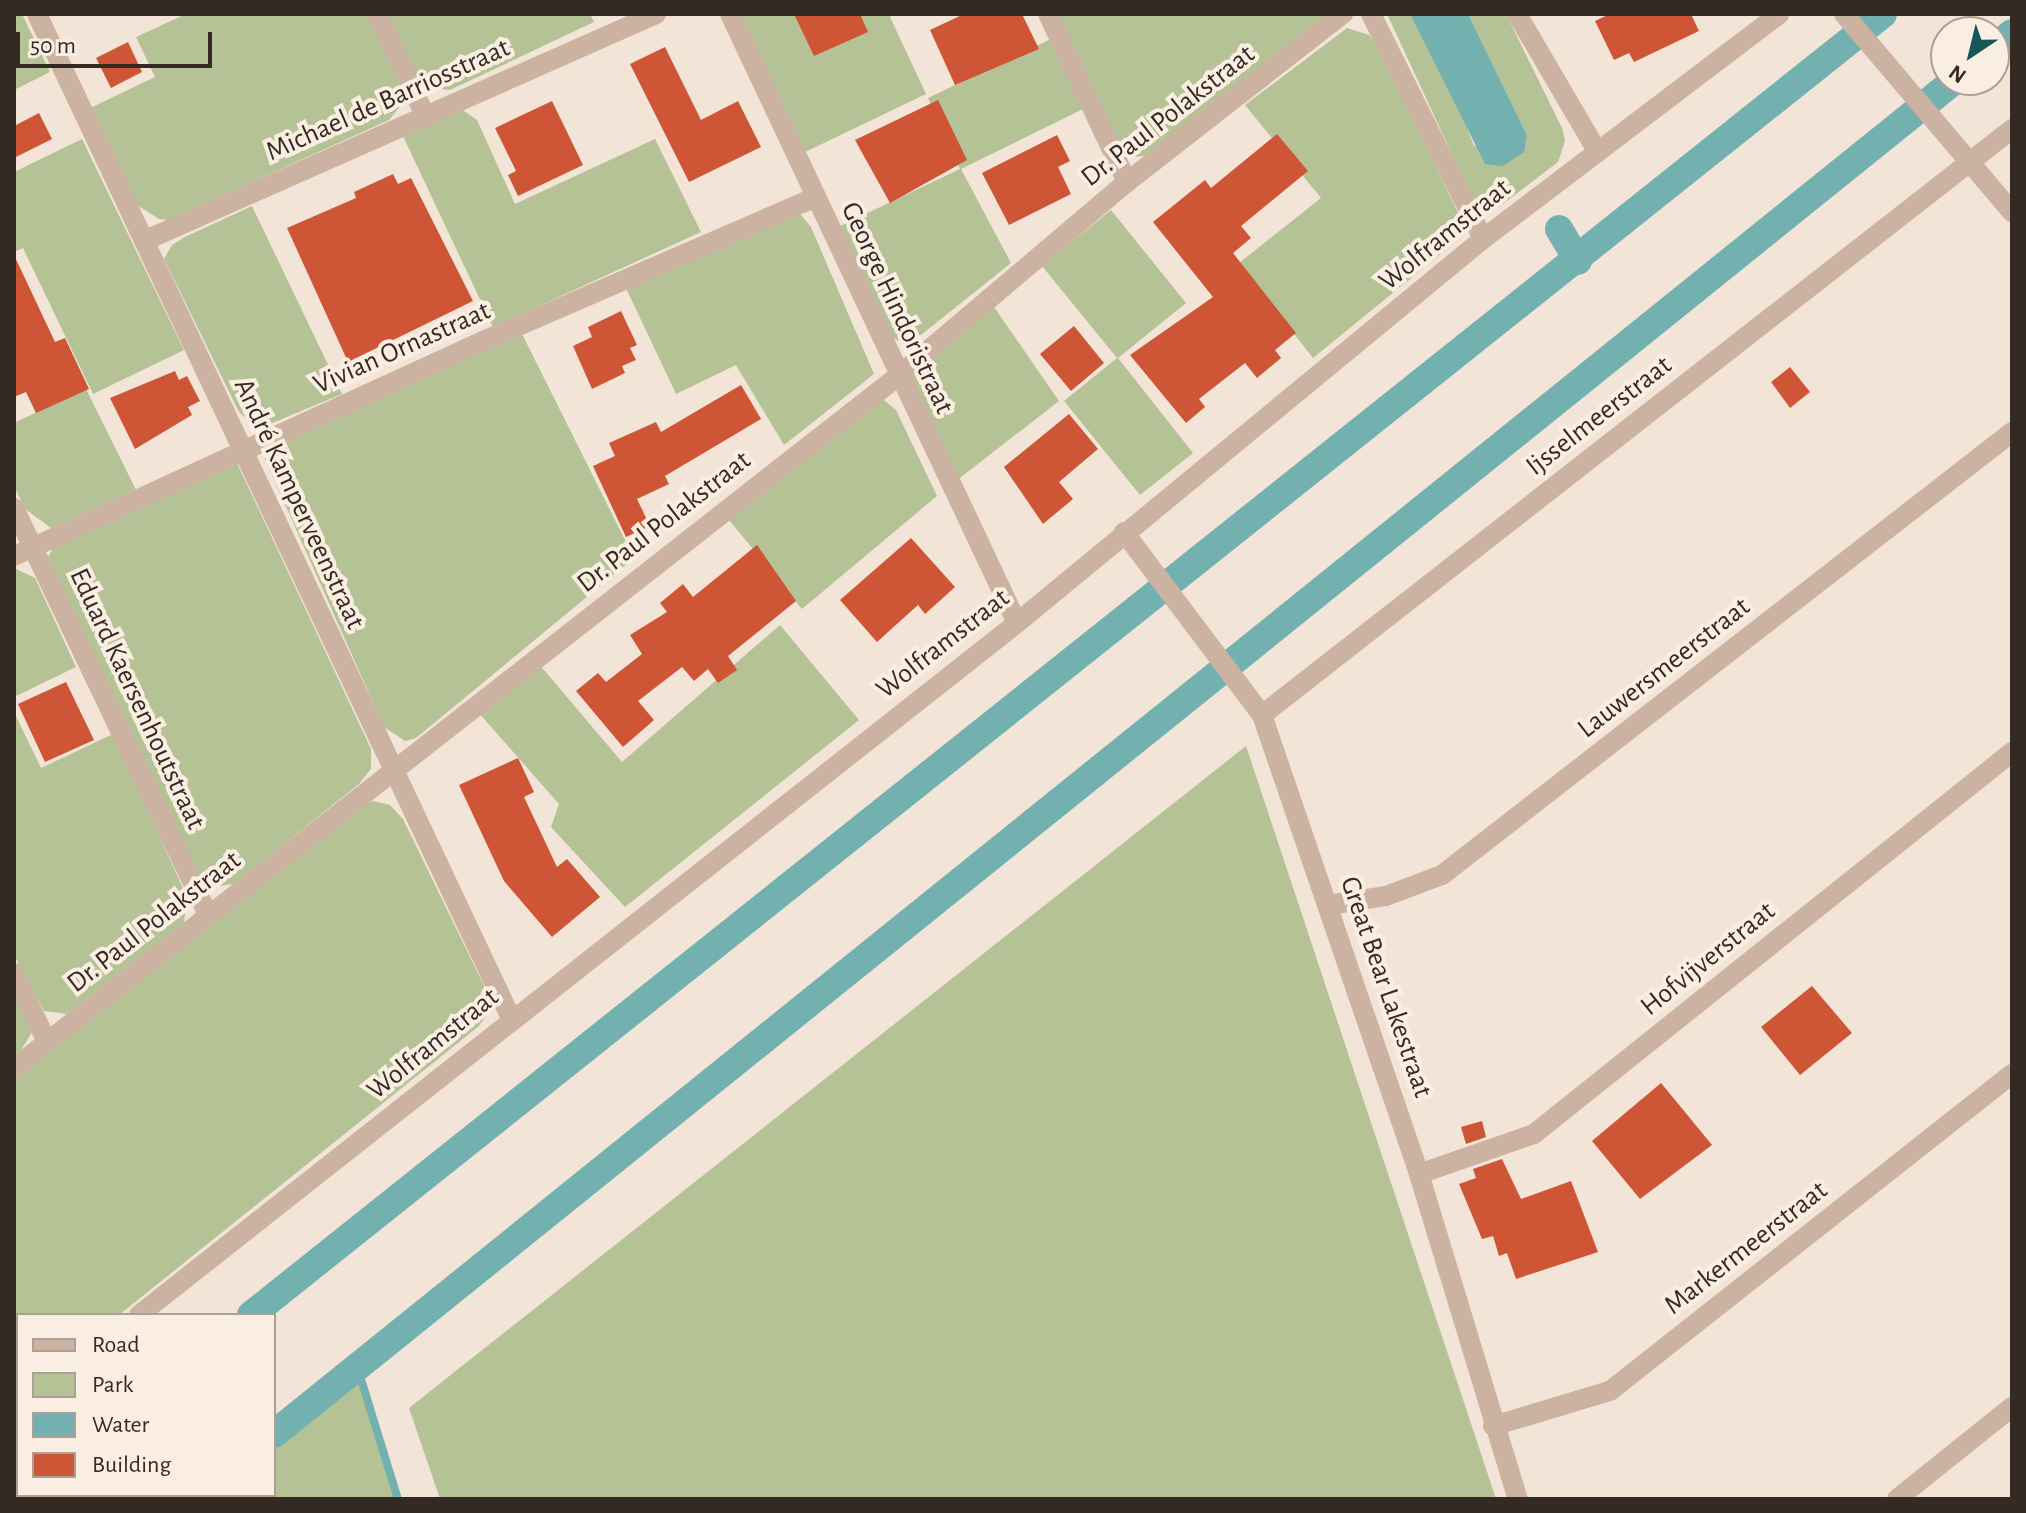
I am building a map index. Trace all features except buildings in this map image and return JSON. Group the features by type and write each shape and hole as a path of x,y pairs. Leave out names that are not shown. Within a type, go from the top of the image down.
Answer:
{"street":[{"name":"André Kamperveenstraat","path":"37,14 244,450 390,769 511,1018"},
{"path":"377,14 424,113"},
{"name":"Michael de Barriosstraat","path":"144,241 424,113 656,14"},
{"name":"George Hindoristraat","path":"730,14 897,377 1017,623"},
{"path":"1048,14 1127,182"},
{"name":"Dr. Paul Polakstraat","path":"14,1068 390,769 897,377 1127,182 1343,14"},
{"path":"1371,14 1483,239"},
{"path":"1517,14 1597,151"},
{"name":"Wolframstraat","path":"142,1313 511,1018 1017,623 1483,239 1779,14"},
{"path":"1844,14 2012,212"},
{"name":"Ijsselmeerstraat","path":"1262,715 2012,129"},
{"name":"Vivian Ornastraat","path":"14,556 244,450 816,197"},
{"name":"Lauwersmeerstraat","path":"1329,905 1386,896 1442,875 2012,432"},
{"name":"Eduard Kaersenhoutstraat","path":"14,508 208,915"},
{"name":"Great Bear Lakestraat","path":"1124,532 1262,715 1419,1174 1493,1426 1518,1499"},
{"name":"Hofvijverstraat","path":"1419,1174 1534,1134 2012,752"},
{"path":"14,973 47,1042"},
{"name":"Markermeerstraat","path":"1493,1426 1610,1391 2012,1074"},
{"path":"1897,1499 2012,1407"}],"green space":[{"path":"14,14 22,14 50,72 14,90"},
{"path":"186,14 369,14 406,99 389,120 169,220 159,219 137,205 90,108 155,77 136,37"},
{"path":"387,14 590,14 594,22 450,90 438,89 414,72"},
{"path":"735,14 895,14 890,17 926,94 801,154"},
{"path":"1055,14 1330,14 1149,155 1135,157 1122,153"},
{"path":"1387,14 1410,14 1451,87 1474,146 1527,135 1468,14 1506,14 1562,128 1565,141 1558,162 1499,207 1479,202 1471,195"},
{"path":"1347,28 1369,35 1378,46 1463,223 1464,235 1313,358 1239,263 1321,198 1245,105"},
{"path":"1051,39 1083,109 961,169 1011,263 921,335 899,341 887,335 836,228 960,169 928,98"},
{"path":"460,108 477,120 515,204 655,139 701,232 493,327 403,136"},
{"path":"82,139 184,350 93,394 23,248 14,252 14,172"},
{"path":"252,206 342,394 258,429 239,412 164,259 172,245 185,237"},
{"path":"1111,210 1186,303 1118,358 1193,453 1140,495 1064,401 1117,358 1042,266"},
{"path":"800,214 811,227 874,374 784,445 736,365 676,394 625,286"},
{"path":"992,304 1059,401 956,481 906,385 909,365"},
{"path":"521,332 634,558 416,738 405,741 384,727 264,457 273,445"},
{"path":"86,389 136,490 51,528 25,509 14,486 14,423"},
{"path":"878,395 896,410 937,496 802,609 725,515"},
{"path":"236,461 371,749 371,769 359,784 234,884 219,886 193,869 48,557 54,546"},
{"path":"14,568 35,578 76,667 14,697"},
{"path":"780,625 859,720 625,907 551,827 559,804 478,712 538,663 622,762"},
{"path":"14,712 41,768 113,734 187,897 184,923 67,1014 44,1011 14,955"},
{"path":"1246,746 1496,1499 440,1499 409,1408"},
{"path":"373,801 390,805 403,819 487,992 491,1009 479,1026 121,1313 16,1313 14,1399 14,1078 356,807"},
{"path":"14,987 34,1029 14,1061"},
{"path":"357,1366 398,1499 195,1499 276,1497 276,1432"}],"water":[{"path":"1410,14 1468,14 1527,135 1524,152 1503,166 1485,164"}],"waterway":[{"path":"254,1313 1883,14"},
{"path":"276,1432 1935,96"},
{"path":"1559,229 1578,261"},
{"path":"357,1366 398,1499"}]}
